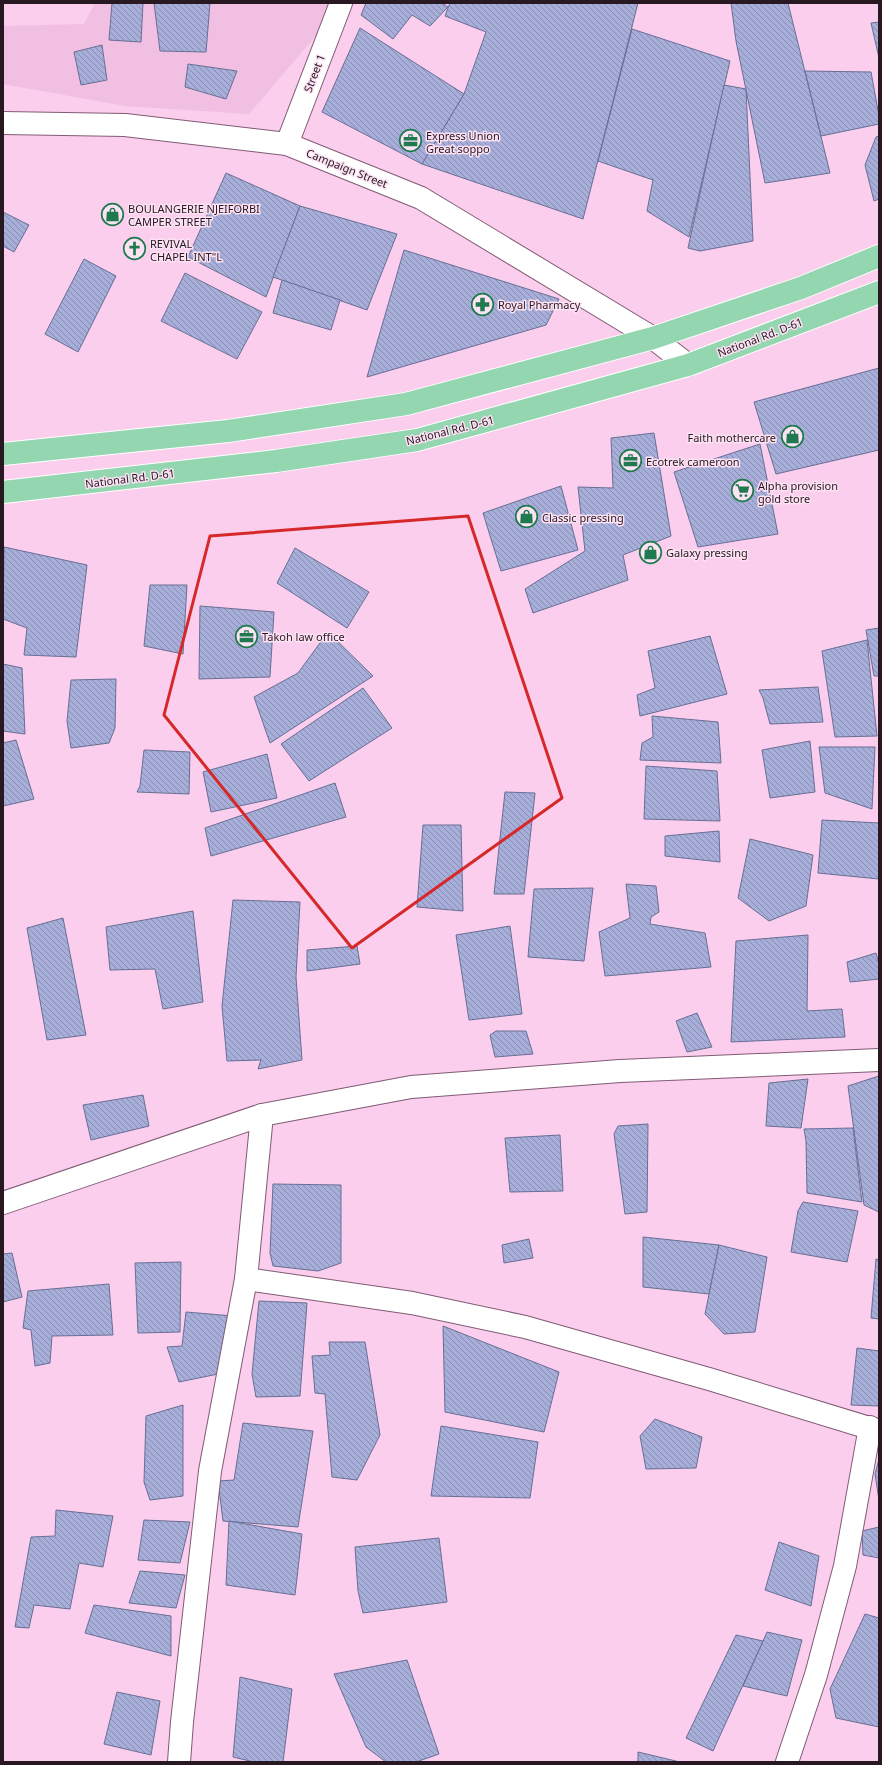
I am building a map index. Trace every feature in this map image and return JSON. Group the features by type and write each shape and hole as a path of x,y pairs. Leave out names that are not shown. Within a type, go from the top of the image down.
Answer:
{"highway":[{"path":"3,454 228,432 406,404 653,338 801,288 879,256"},
{"name":"National Rd. D-61","path":"3,492 276,461 417,440 688,365 879,292"}],"street":[{"name":"Street 1","path":"287,144 341,3"},
{"name":"Campaign Street","path":"3,123 125,125 287,144 421,198 653,338 688,365"},
{"path":"3,1203 46,1187 262,1116 411,1087 620,1071 879,1060"},
{"path":"180,1762 182,1722 210,1471 246,1279 262,1116"},
{"path":"246,1279 412,1303 525,1327 709,1379 874,1429 845,1566 816,1675 787,1762"}],"highlighted area":[{"path":"468,516 562,798 352,948 164,715 210,536"}],"shaded area":[{"path":"95,3 329,3 318,33 249,114 125,106 3,84 3,26 84,24"}],"building":[{"path":"112,3 143,3 141,42 109,40"},
{"path":"154,3 210,3 206,52 160,51"},
{"path":"366,3 442,3 448,7 430,26 412,15 393,39 361,15"},
{"path":"450,3 638,3 583,219 422,164 464,94 486,32 445,16"},
{"path":"731,3 788,3 830,173 765,183 736,41"},
{"path":"879,22 879,58 871,23"},
{"path":"360,28 464,94 422,164 322,112"},
{"path":"632,29 730,61 689,237 647,211 653,180 598,161"},
{"path":"102,45 107,80 81,85 74,52"},
{"path":"188,64 237,71 226,99 185,87"},
{"path":"805,71 871,72 879,116 879,124 821,136"},
{"path":"724,85 746,89 753,241 700,251 688,248"},
{"path":"879,136 879,199 874,201 865,165 876,137"},
{"path":"226,173 300,206 266,297 188,257"},
{"path":"300,206 397,234 367,310 273,277"},
{"path":"3,212 29,225 14,252 3,246"},
{"path":"404,250 559,299 546,325 367,377"},
{"path":"84,259 116,276 78,352 45,334"},
{"path":"185,273 262,312 237,359 161,321"},
{"path":"282,280 340,300 331,330 273,313"},
{"path":"879,368 879,450 776,474 754,402"},
{"path":"654,433 671,536 623,555 628,580 533,613 525,589 585,551 578,487 613,488 611,438"},
{"path":"760,444 778,534 698,547 674,472"},
{"path":"561,486 578,550 501,571 483,513"},
{"path":"4,547 87,565 76,657 24,655 27,628 3,619"},
{"path":"295,548 369,592 347,628 277,583"},
{"path":"150,585 187,585 183,654 144,646"},
{"path":"200,606 274,612 270,677 199,679"},
{"path":"879,628 879,676 874,676 866,630"},
{"path":"328,632 373,676 270,743 254,697 298,673"},
{"path":"710,636 727,694 640,716 637,695 655,688 648,651"},
{"path":"867,640 877,736 835,737 822,651"},
{"path":"3,664 22,668 25,734 3,731"},
{"path":"116,679 115,728 109,743 71,748 67,721 71,680"},
{"path":"818,687 823,722 770,724 763,698 759,690"},
{"path":"363,688 392,728 309,781 281,744"},
{"path":"652,716 718,722 721,763 640,760 642,743 653,737"},
{"path":"16,740 34,799 3,806 3,743"},
{"path":"810,741 815,792 770,798 762,750"},
{"path":"819,747 875,747 872,809 825,793"},
{"path":"144,750 190,752 189,794 137,792 140,786"},
{"path":"267,754 277,798 211,812 203,772"},
{"path":"646,766 717,771 720,821 644,819"},
{"path":"335,783 346,817 211,856 205,828"},
{"path":"505,792 535,793 524,894 494,894"},
{"path":"822,820 879,823 879,879 818,873"},
{"path":"423,825 461,825 463,911 417,907"},
{"path":"719,831 720,862 665,856 665,836"},
{"path":"750,839 813,855 806,906 769,921 738,898"},
{"path":"626,884 656,886 659,912 651,917 650,924 705,933 711,967 605,976 599,932 630,918"},
{"path":"593,888 584,961 528,957 534,889"},
{"path":"233,900 300,902 296,977 302,1060 258,1069 261,1060 227,1061 222,1006"},
{"path":"193,911 203,1002 163,1009 155,969 110,970 106,927"},
{"path":"63,918 86,1035 47,1040 27,928"},
{"path":"510,926 522,1014 469,1020 456,935"},
{"path":"808,935 807,1011 842,1009 845,1037 731,1042 736,941"},
{"path":"357,946 360,964 307,971 307,950"},
{"path":"876,953 879,964 879,979 850,982 847,962"},
{"path":"697,1013 712,1047 687,1052 676,1021"},
{"path":"496,1031 526,1031 533,1054 495,1057 490,1035"},
{"path":"879,1076 879,1212 864,1205 848,1086"},
{"path":"808,1079 801,1128 766,1126 769,1083"},
{"path":"143,1095 149,1126 91,1140 83,1105"},
{"path":"648,1124 647,1212 625,1214 614,1134 618,1126"},
{"path":"853,1128 862,1202 807,1193 806,1141 804,1129"},
{"path":"560,1135 563,1191 510,1192 505,1138"},
{"path":"273,1184 341,1185 341,1263 318,1271 273,1266 270,1253"},
{"path":"803,1202 858,1211 847,1262 791,1252 798,1211"},
{"path":"643,1237 719,1245 709,1294 643,1287"},
{"path":"529,1239 533,1258 504,1263 502,1245"},
{"path":"719,1245 767,1257 755,1332 724,1334 705,1314"},
{"path":"12,1253 22,1297 3,1302 3,1254"},
{"path":"876,1259 879,1260 879,1319 871,1318"},
{"path":"181,1262 180,1332 138,1333 135,1263"},
{"path":"109,1284 113,1335 52,1336 50,1363 35,1366 31,1330 23,1328 28,1291"},
{"path":"259,1301 307,1303 300,1396 256,1397 252,1374"},
{"path":"186,1312 233,1316 223,1373 179,1382 167,1347 182,1346"},
{"path":"443,1326 559,1372 544,1432 445,1412"},
{"path":"329,1342 365,1342 380,1435 357,1480 332,1477 325,1394 315,1393 312,1356 330,1355"},
{"path":"857,1348 879,1351 879,1406 851,1405"},
{"path":"183,1405 183,1496 150,1500 144,1482 146,1416"},
{"path":"655,1419 702,1437 696,1468 646,1469 640,1436"},
{"path":"243,1423 313,1431 298,1527 223,1521 218,1481 234,1480"},
{"path":"441,1426 538,1442 530,1498 431,1496"},
{"path":"879,1459 879,1500 875,1474"},
{"path":"56,1510 113,1516 103,1567 79,1563 70,1609 34,1605 29,1628 15,1627 31,1537 55,1536"},
{"path":"144,1520 190,1522 180,1563 138,1560"},
{"path":"229,1521 302,1534 295,1595 226,1585"},
{"path":"879,1527 879,1558 863,1555 862,1531"},
{"path":"439,1538 447,1602 363,1613 358,1591 355,1547"},
{"path":"779,1542 819,1556 811,1606 765,1590"},
{"path":"140,1571 185,1575 176,1608 129,1603"},
{"path":"94,1605 171,1616 171,1656 85,1633"},
{"path":"865,1614 879,1618 879,1727 836,1718 830,1689"},
{"path":"767,1632 802,1640 787,1696 743,1686"},
{"path":"736,1635 763,1641 713,1751 686,1738"},
{"path":"407,1660 439,1754 416,1762 386,1762 366,1747 334,1674"},
{"path":"240,1677 292,1689 283,1762 254,1762 233,1757"},
{"path":"117,1692 160,1701 151,1755 104,1744"},
{"path":"638,1752 680,1762 638,1762"}],"place":[{"name":"Express Union Great soppo","path":"410,141"},
{"name":"BOULANGERIE NJEIFORBI CAMPER STREET","path":"113,214"},
{"name":"REVIVAL CHAPEL INT\"L","path":"134,249"},
{"name":"Royal Pharmacy","path":"483,304"},
{"name":"Faith mothercare","path":"792,437"},
{"name":"Ecotrek cameroon","path":"631,461"},
{"name":"Alpha provision gold store","path":"743,491"},
{"name":"Classic pressing","path":"526,517"},
{"name":"Galaxy pressing","path":"650,552"},
{"name":"Takoh law office","path":"246,636"}]}
